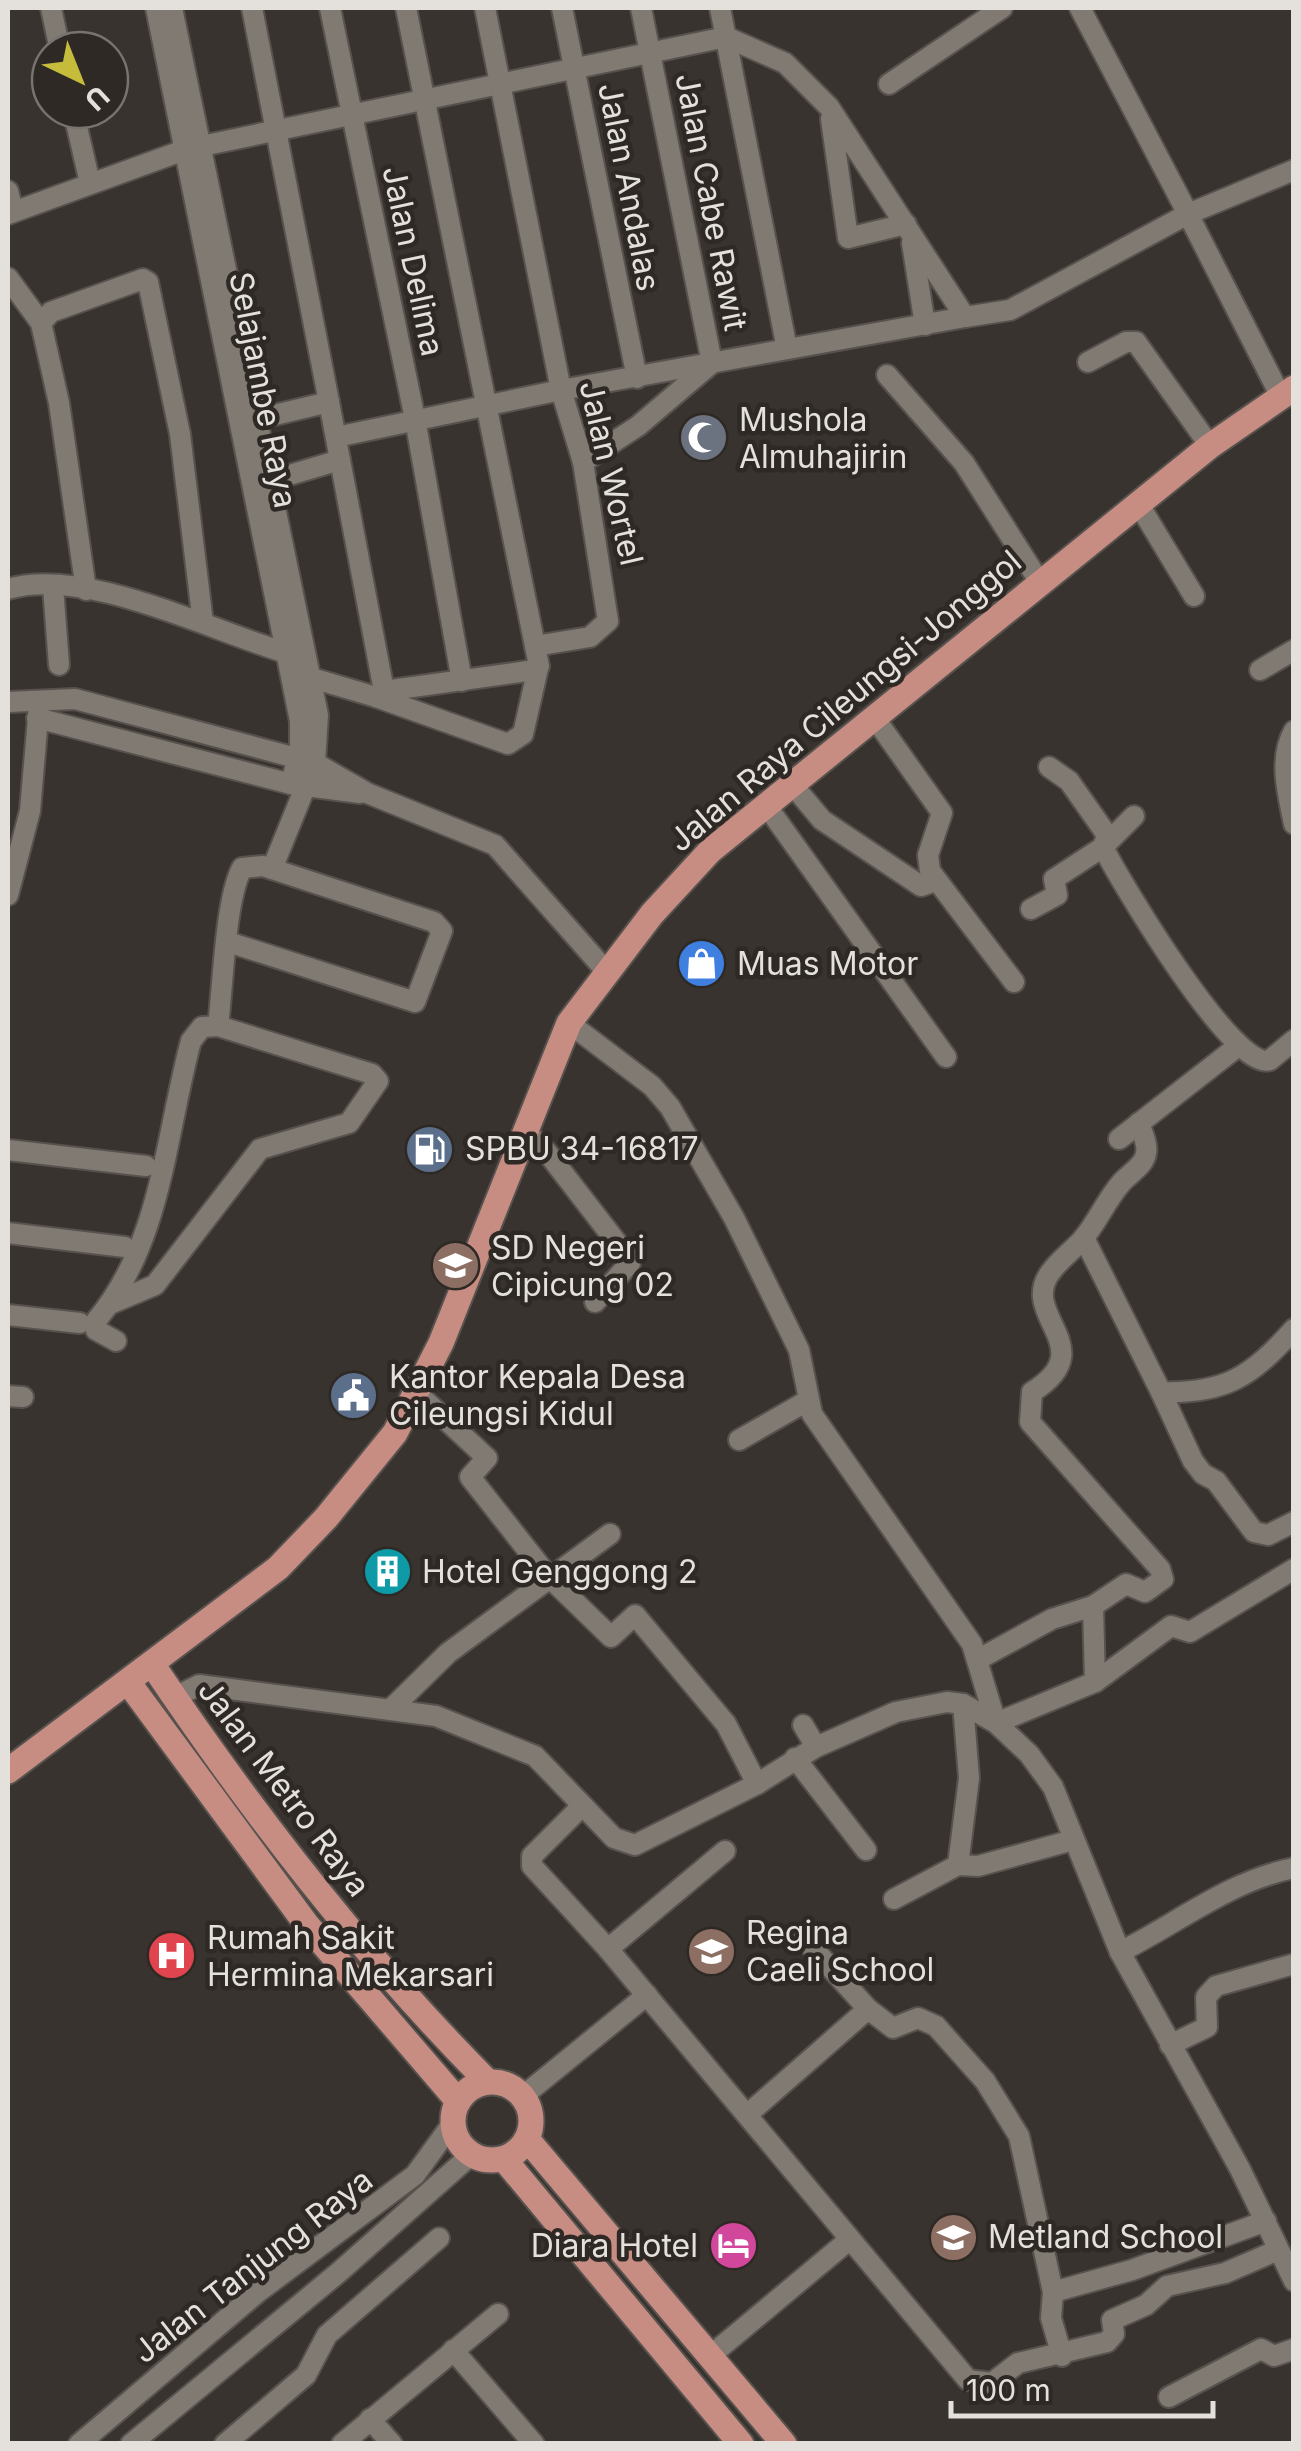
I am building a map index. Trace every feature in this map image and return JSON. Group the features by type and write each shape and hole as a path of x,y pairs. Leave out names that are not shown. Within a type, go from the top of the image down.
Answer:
{"main road":[{"name":"Jalan Raya Cileungsi-Jonggol","path":"8,1771 278,1568 326,1518 394,1433 448,1328 570,1023 606,971 710,851 1039,581 1210,446 1287,393"},
{"name":"Jalan Metro Raya","path":"152,1664 282,1850 438,2031 487,2081"},
{"name":"Jalan Metro Raya","path":"128,1682 307,1924 455,2113"},
{"path":"504,2158 527,2138 531,2124 523,2096 500,2082 487,2081 470,2088 455,2113 455,2136 471,2155 504,2158 741,2444"},
{"path":"527,2138 784,2444"}],"street":[{"name":"Selajambe Raya","path":"156,8 196,147 261,484 283,652 306,761 272,869"},
{"path":"172,8 196,147"},
{"path":"252,8 336,437 380,694"},
{"name":"Jalan Delima","path":"330,8 415,419 462,680"},
{"path":"59,665 22,586 86,590 203,623 283,652 308,668 508,744 523,734 538,668 406,8"},
{"name":"Jalan Wortel","path":"486,8 562,390 583,462 608,620 590,637 534,646"},
{"name":"Jalan Andalas","path":"562,8 637,378"},
{"name":"Jalan Cabe Rawit","path":"641,8 712,363"},
{"path":"720,8 787,348"},
{"path":"889,84 1002,8"},
{"path":"1080,8 1287,393"},
{"path":"9,205 196,147 726,37 785,63 829,107 965,318"},
{"path":"829,107 848,238 908,228"},
{"path":"78,130 90,183"},
{"path":"336,437 562,390 1010,310 1188,214 1294,170"},
{"path":"908,228 926,325"},
{"path":"8,278 41,323 59,403 86,590"},
{"path":"41,323 51,312 140,280 148,282 180,434 203,623"},
{"path":"1088,362 1126,342 1136,342 1210,446"},
{"path":"583,462 638,426 712,363"},
{"path":"886,375 964,463 1039,581"},
{"path":"247,422 329,402"},
{"path":"306,761 318,715 261,484 340,460"},
{"path":"1138,503 1194,596"},
{"path":"1260,670 1294,650"},
{"path":"380,694 538,668"},
{"path":"8,702 306,761 367,793 495,846 606,971"},
{"path":"50,709 299,786 367,793"},
{"path":"8,895 50,709"},
{"path":"874,717 942,813 928,855 935,881 1014,982"},
{"path":"1294,731 1285,778 1294,824"},
{"path":"1049,767 1069,781 1107,835 1103,847 1135,903 1236,1047 1262,1063 1285,1051 1294,1040"},
{"path":"792,783 822,820 876,854 910,882 921,886 935,881"},
{"path":"766,805 946,1057"},
{"path":"8,814 30,810"},
{"path":"1031,908 1057,894 1056,877 1103,847 1134,816"},
{"path":"218,1026 228,942 238,873 248,864 440,926 420,999 410,1001 228,942"},
{"path":"570,1023 663,1097 734,1218 799,1350 807,1400 980,1659 996,1723"},
{"path":"110,1304 155,1285 260,1149 349,1124 378,1081 372,1074 218,1026 202,1027 191,1041 154,1211 96,1328 116,1341"},
{"path":"1119,1139 1236,1047"},
{"path":"980,1659 1052,1619 1093,1606 1126,1584 1138,1592 1152,1590 1163,1574 1030,1422 1032,1392 1049,1382 1063,1359 1062,1345 1040,1296 1042,1285 1084,1238 1116,1188 1144,1160 1147,1151 1139,1123"},
{"path":"526,1132 546,1151 628,1257 630,1264 624,1275 595,1302"},
{"path":"8,1150 146,1166"},
{"path":"8,1233 125,1247"},
{"path":"1084,1238 1203,1474 1216,1481 1254,1532 1268,1535 1294,1522"},
{"path":"8,1315 80,1323"},
{"path":"1160,1392 1220,1388 1253,1369 1294,1330"},
{"path":"416,1392 487,1458 470,1477 548,1576 611,1638 635,1615 726,1724 757,1784"},
{"path":"739,1440 807,1400"},
{"path":"392,1708 448,1652 610,1534"},
{"path":"996,1723 1094,1682 1171,1626 1190,1632 1294,1570"},
{"path":"1093,1606 1094,1682"},
{"path":"174,1698 199,1685 436,1716 536,1756 580,1808 614,1838 635,1844 757,1784 816,1747 896,1712 947,1702 963,1704 996,1723 1029,1754 1053,1787 1120,1952 1266,2221 1294,2282"},
{"path":"958,1865 969,1778 963,1704"},
{"path":"803,1726 816,1747"},
{"path":"795,1758 866,1850"},
{"path":"580,1808 532,1856 531,1864 748,2114 968,2380 984,2385 1018,2363 1062,2356 1110,2340 1114,2334 1112,2320 1146,2304 1167,2286 1225,2273 1278,2250"},
{"path":"894,1899 958,1865 978,1866 1072,1840"},
{"path":"608,1949 724,1851"},
{"path":"1120,1952 1176,1924 1235,1885 1294,1868"},
{"path":"801,1935 868,2009 897,2030 912,2020 927,2020 994,2096 1019,2136 1052,2292 1051,2318 1062,2356"},
{"path":"1170,2046 1207,2028 1206,1996 1216,1986 1294,1964"},
{"path":"523,2096 647,1995"},
{"path":"748,2114 868,2009"},
{"name":"Jalan Tanjung Raya","path":"79,2444 258,2292 415,2175 455,2113"},
{"name":"Jalan Tanjung Raya","path":"131,2444 338,2273 471,2155"},
{"path":"1052,2292 1132,2270 1266,2221"},
{"path":"224,2444 306,2375 327,2336 439,2238"},
{"path":"710,2356 849,2240"},
{"path":"342,2444 498,2314"},
{"path":"1169,2397 1261,2349 1274,2356 1294,2350"},
{"path":"452,2350 534,2444"},
{"path":"370,2419 392,2444"}],"place":[{"name":"Mushola Almuhajirin","path":"704,438"},
{"name":"Muas Motor","path":"702,964"},
{"name":"SPBU 34-16817","path":"430,1149"},
{"name":"SD Negeri Cipicung 02","path":"456,1266"},
{"name":"Kantor Kepala Desa Cileungsi Kidul","path":"354,1395"},
{"name":"Hotel Genggong 2","path":"387,1572"},
{"name":"Regina Caeli School","path":"711,1951"},
{"name":"Rumah Sakit Hermina Mekarsari","path":"172,1956"},
{"name":"Metland School","path":"953,2237"},
{"name":"Diara Hotel","path":"733,2246"}]}
